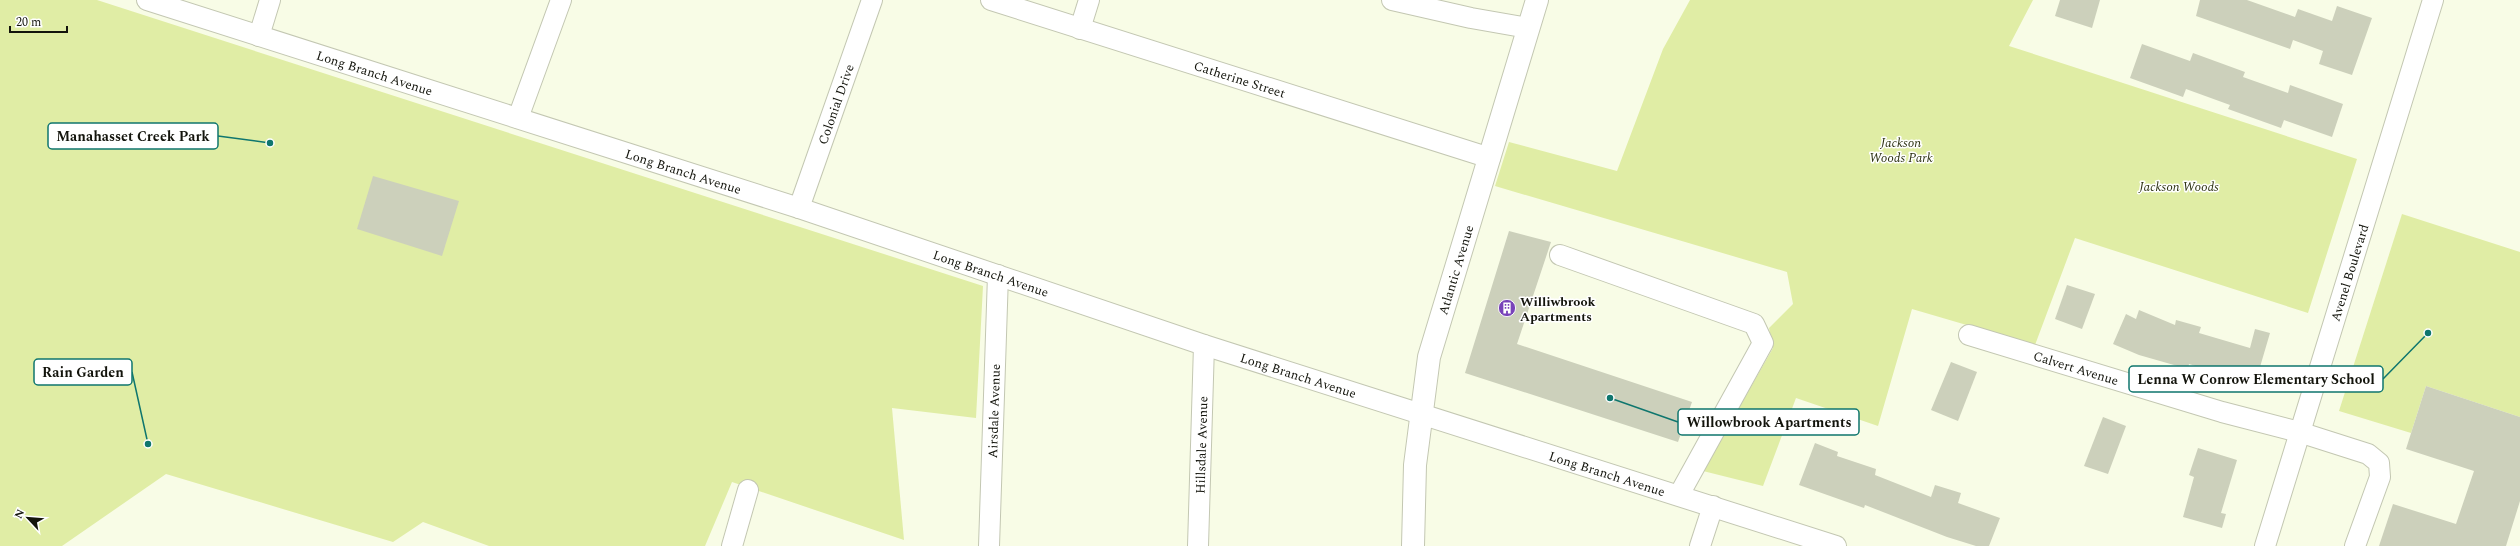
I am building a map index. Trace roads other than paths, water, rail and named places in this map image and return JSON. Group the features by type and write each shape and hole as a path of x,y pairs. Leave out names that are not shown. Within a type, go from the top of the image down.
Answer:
{"main road":[{"name":"Atlantic Avenue","path":"1413,546 1415,465 1429,357 1537,0"}],"street":[{"name":"Long Branch Avenue","path":"147,0 799,208 1204,345 1422,413 1836,546"},
{"path":"259,36 270,0"},
{"path":"518,118 561,0"},
{"name":"Colonial Drive","path":"799,208 872,0"},
{"name":"Catherine Street","path":"990,0 1490,158"},
{"path":"1080,29 1089,0"},
{"path":"1392,0 1471,18 1528,28"},
{"name":"Avenel Boulevard","path":"2264,546 2298,432 2434,0"},
{"path":"1560,255 1754,324 1757,329 1763,343 1679,495"},
{"name":"Airsdale Avenue","path":"989,546 998,275"},
{"name":"Calvert Avenue","path":"1969,335 2222,412 2298,432 2368,454 2379,463 2380,477 2355,546"},
{"name":"Hillsdale Avenue","path":"1198,546 1204,345"},
{"path":"732,546 748,490"},
{"path":"1700,546 1713,506"}],"place":[{"name":"Manahasset Creek Park","path":"270,143"},
{"name":"Williwbrook Apartments","path":"1507,308"},
{"name":"Lenna W Conrow Elementary School","path":"2428,333"},
{"name":"Willowbrook Apartments","path":"1610,398"},
{"name":"Rain Garden","path":"148,444"}],"park label":[{"name":"Jackson Woods Park","path":"1901,150"},
{"name":"Jackson Woods","path":"2179,186"}]}
